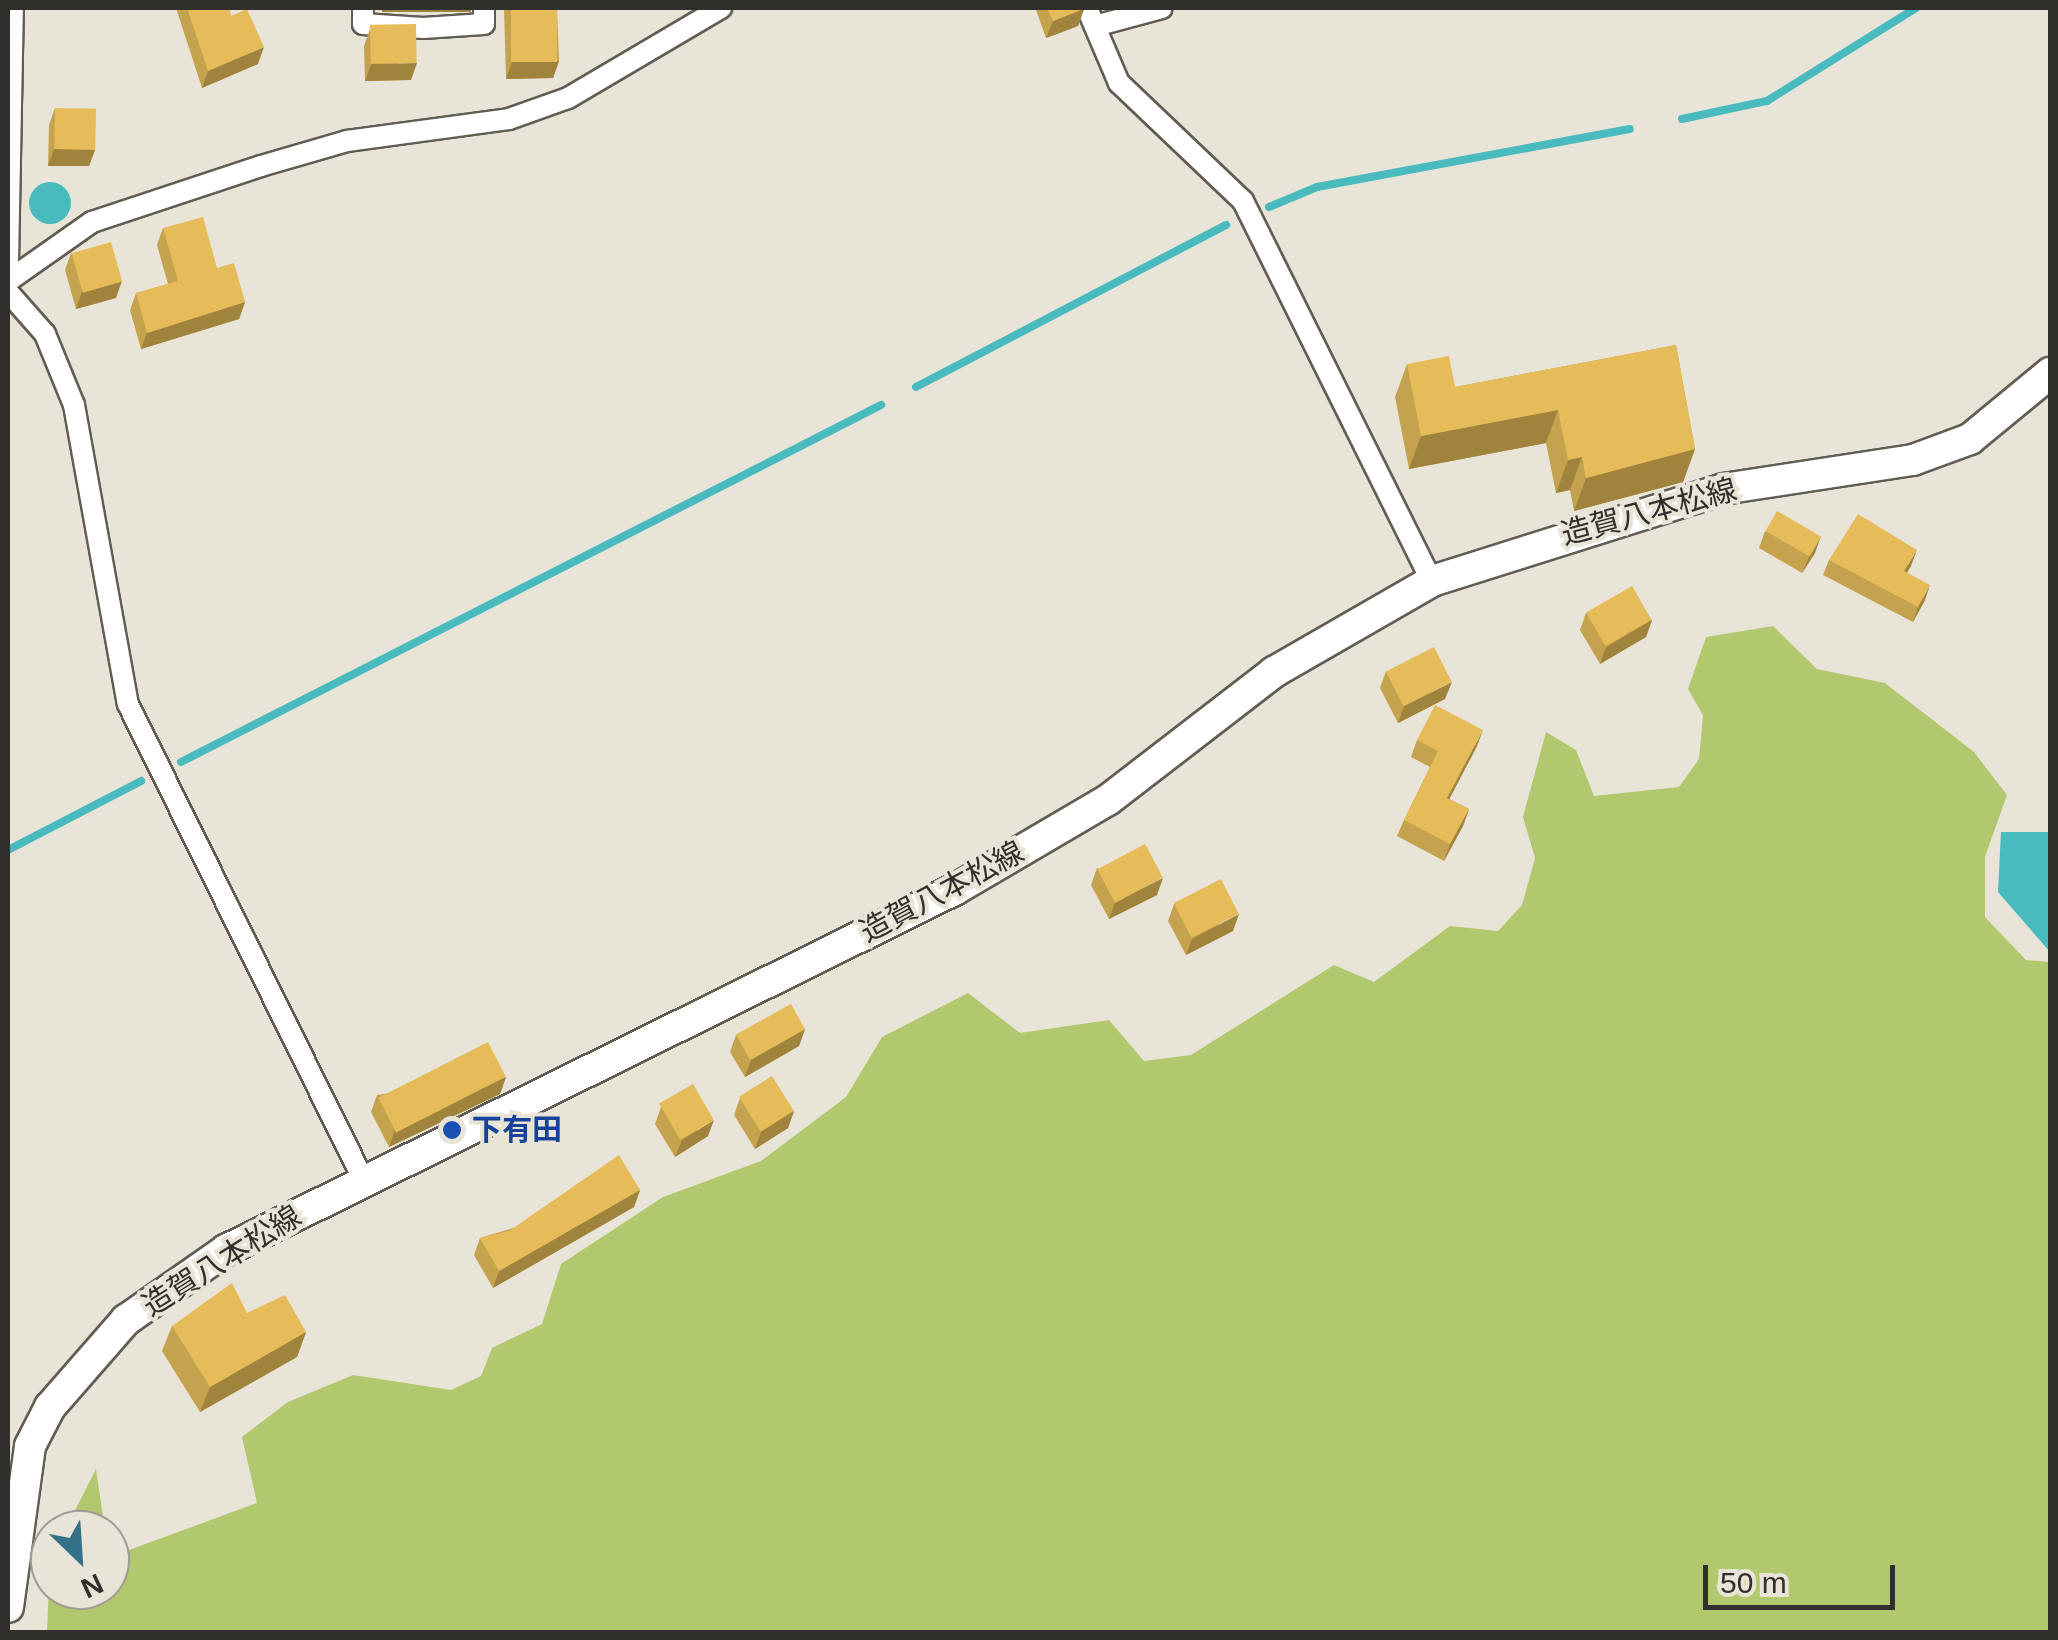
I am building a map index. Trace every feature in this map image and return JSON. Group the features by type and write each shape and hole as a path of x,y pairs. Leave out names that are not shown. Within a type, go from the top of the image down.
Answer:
{"main road":[{"name":"造賀八本松線","path":"9,1632 19,1447 126,1320 226,1250 363,1178 956,890 1108,800 1274,672 1432,581 1722,489 1913,460 1970,440 2050,377"}],"street":[{"path":"8,262 14,8"},
{"path":"363,8 363,24 423,28 484,24 484,8"},
{"path":"8,281 92,222 261,166 346,141 508,119 568,98 721,8"},
{"path":"1162,8 1091,16 1120,83 1242,201 1432,581"},
{"path":"8,292 45,334 74,405 128,704 363,1178"}],"green space":[{"path":"1773,626 1817,669 1885,683 1974,752 2007,795 1985,857 1985,917 2026,960 2050,962 2050,1632 47,1632 48,1610 130,1610 130,1550 257,1503 242,1437 288,1402 353,1375 451,1390 481,1376 492,1348 542,1324 561,1264 663,1197 761,1161 846,1097 882,1037 968,993 1020,1033 1109,1020 1144,1061 1191,1055 1334,965 1374,982 1450,926 1498,931 1522,905 1535,858 1523,817 1546,732 1576,750 1594,796 1679,787 1699,759 1703,715 1688,689 1706,637"},
{"path":"96,1469 102,1510 75,1510"}],"water":[{"path":"50,182 65,188 71,203 65,218 50,224 35,218 29,203 35,188"},
{"path":"2001,832 2050,832 2050,952 1998,892"}],"building":[{"path":"187,8 229,8 231,16 247,9 264,47 208,71"},
{"path":"511,8 557,8 557,62 511,62"},
{"path":"1047,8 1084,8 1084,9 1053,21"},
{"path":"416,24 417,63 371,64 370,25"},
{"path":"55,108 96,109 95,150 54,149"},
{"path":"203,217 217,268 234,263 245,302 147,333 136,293 178,281 163,228"},
{"path":"111,242 122,281 83,293 72,253"},
{"path":"1676,345 1695,449 1586,478 1582,457 1568,460 1558,410 1421,436 1407,364 1449,356 1455,387"},
{"path":"1777,511 1821,536 1810,556 1766,531"},
{"path":"1858,514 1917,550 1904,571 1930,585 1918,607 1829,560"},
{"path":"1632,586 1652,620 1606,646 1586,612"},
{"path":"1434,647 1452,682 1404,706 1386,672"},
{"path":"1435,705 1483,730 1447,798 1469,809 1450,844 1404,820 1438,751 1417,740"},
{"path":"1145,844 1163,878 1115,903 1097,869"},
{"path":"1221,879 1239,914 1191,938 1174,903"},
{"path":"791,1004 805,1029 750,1060 736,1035"},
{"path":"488,1042 506,1077 396,1133 378,1098"},
{"path":"772,1076 794,1111 761,1131 739,1097"},
{"path":"693,1084 714,1120 680,1140 659,1104"},
{"path":"619,1155 640,1190 499,1271 480,1238 509,1231"},
{"path":"232,1283 247,1313 285,1295 306,1332 210,1387 172,1326"}],"waterway":[{"path":"1682,119 1767,101 1916,8"},
{"path":"1269,207 1317,187 1630,129"},
{"path":"916,387 1226,225"},
{"path":"181,762 881,405"},
{"path":"8,850 141,781"}],"place":[{"name":"下有田","path":"452,1130"}]}
